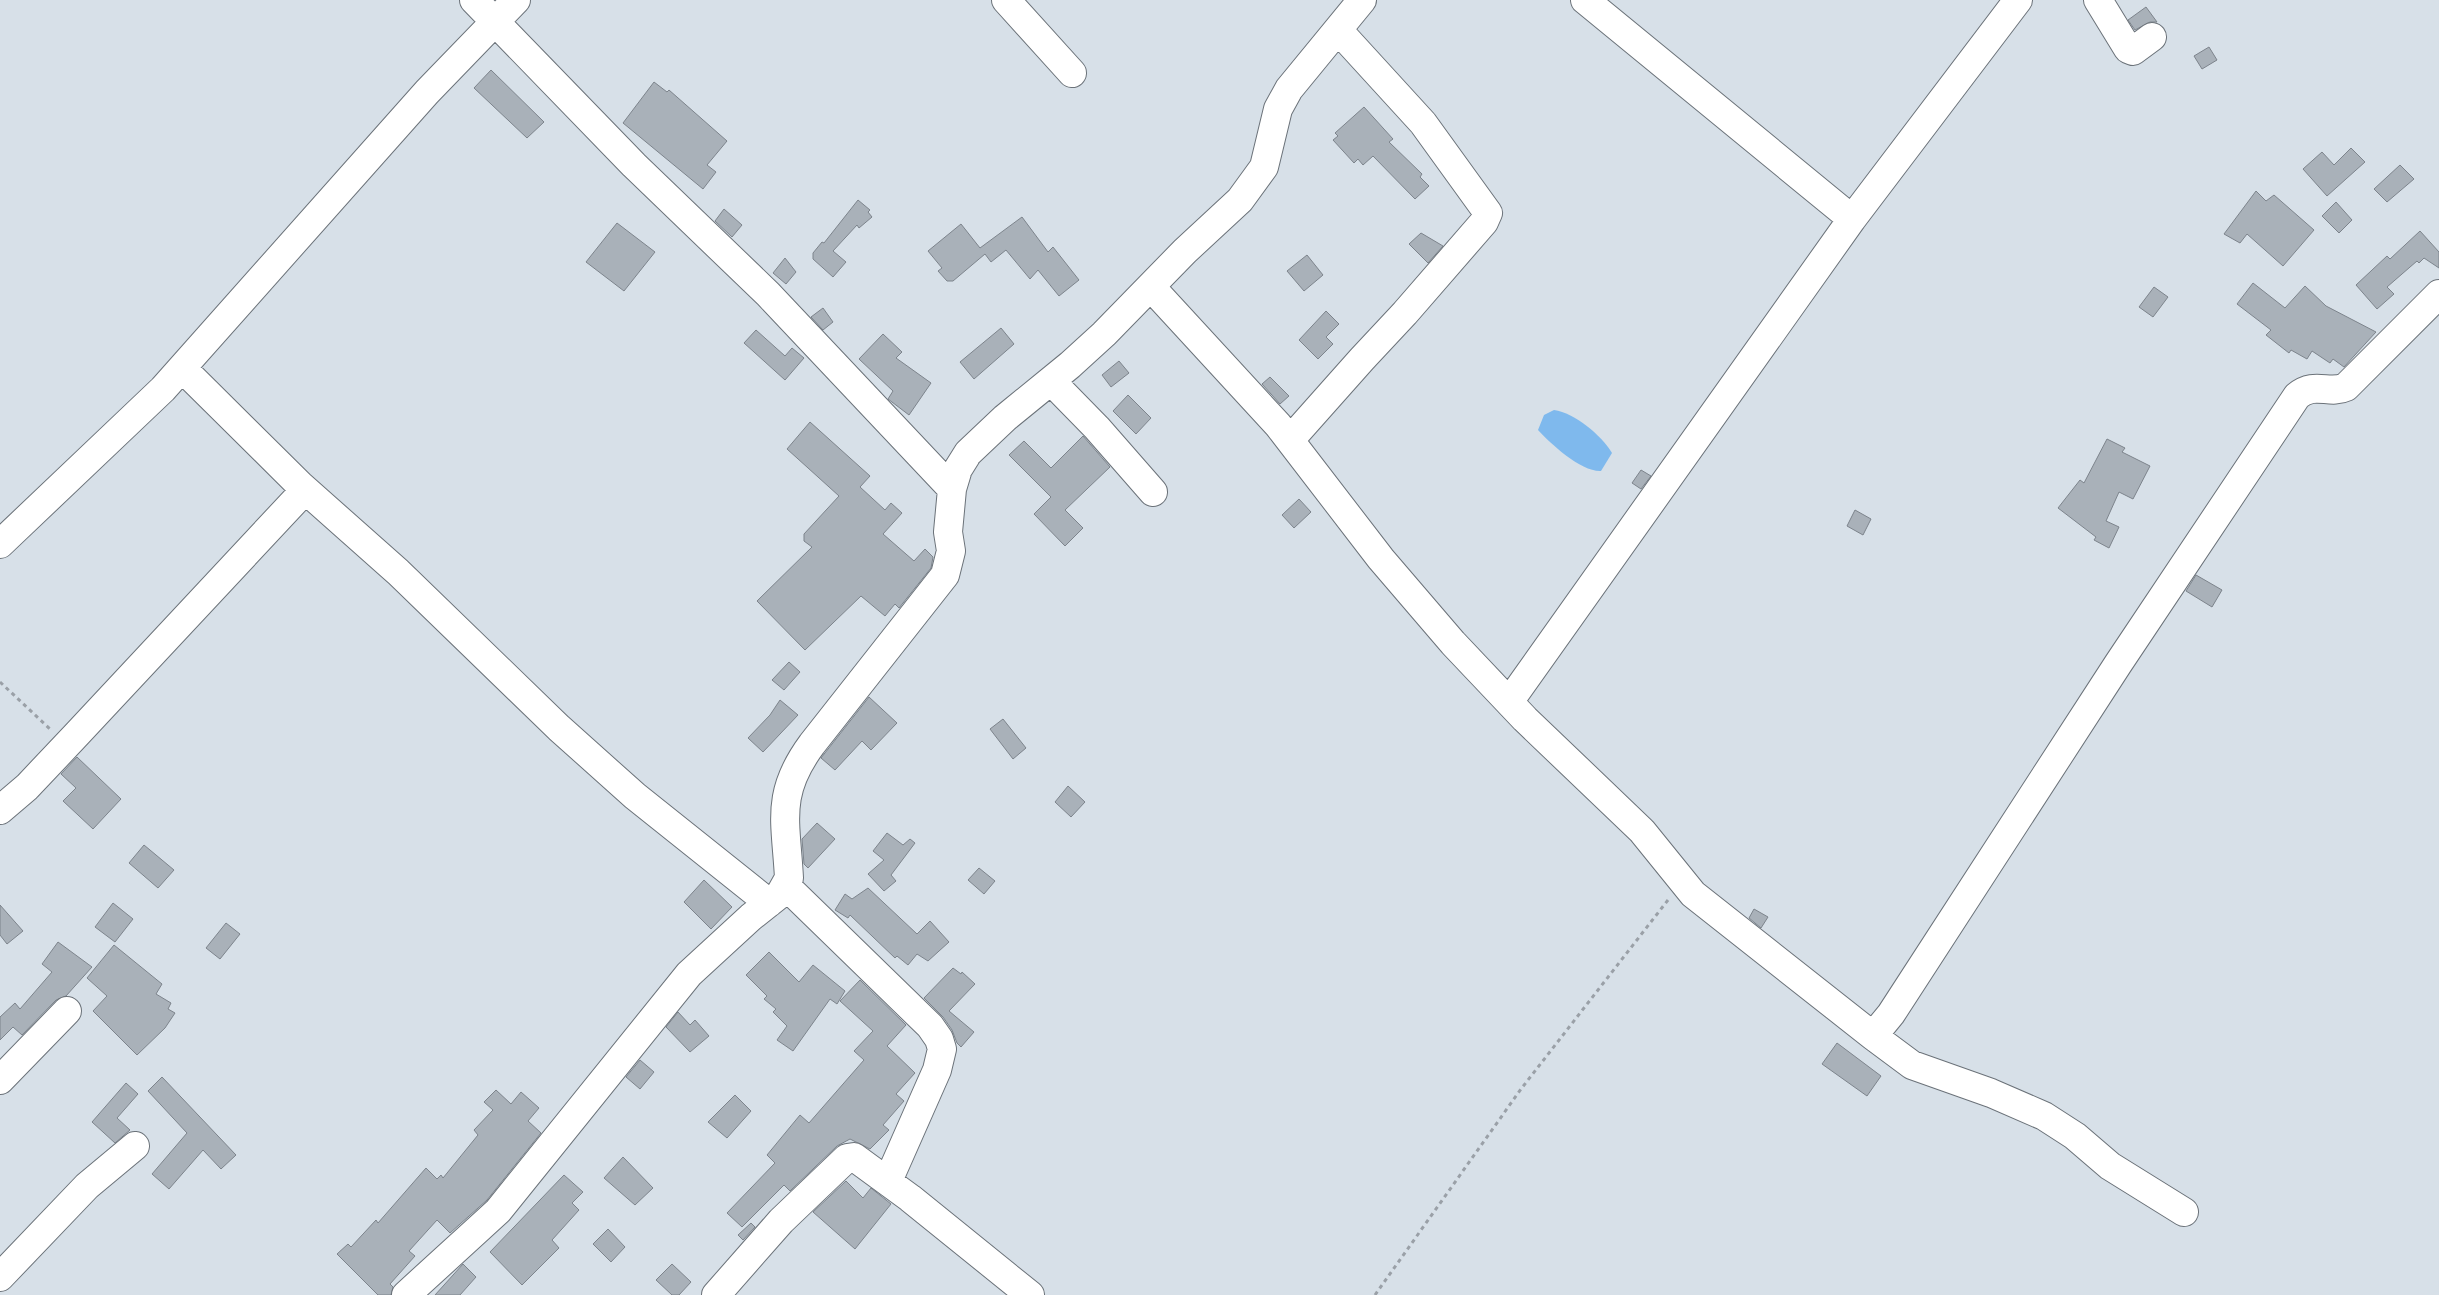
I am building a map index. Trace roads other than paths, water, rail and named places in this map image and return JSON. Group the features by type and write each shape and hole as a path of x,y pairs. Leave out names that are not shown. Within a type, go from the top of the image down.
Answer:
{"street":[{"path":"474,0 634,165 768,294 952,489"},
{"path":"0,544 163,389 427,92 516,0"},
{"path":"1006,0 1072,73"},
{"path":"406,1295 498,1211 689,974 778,894 789,878 785,802 789,783 801,759 812,744 945,575 951,551 948,532 952,489 958,470 968,453 1005,418 1051,381 1104,334 1240,200 1262,171 1269,152 1272,130 1278,109 1302,71 1362,0"},
{"path":"1585,0 1852,219"},
{"path":"1509,702 1852,219 2018,0"},
{"path":"2098,0 2128,49 2133,51 2152,37"},
{"path":"1290,440 1405,313 1484,222 1488,213 1487,208 1423,124 1338,30"},
{"path":"1151,286 1290,440 1381,559 1453,643 1509,702 1630,819 1692,894 1744,937 1912,1065 2044,1116 2075,1136 2110,1166 2184,1212"},
{"path":"1873,1036 1891,1014 2118,664 2297,396 2313,388 2337,389 2346,387 2439,294"},
{"path":"182,368 305,490 398,572 511,684 636,796 778,894 930,1026 939,1039 942,1049 937,1070 888,1181"},
{"path":"1051,381 1097,428 1153,492"},
{"path":"0,810 27,786 67,745 305,490"},
{"path":"0,1080 68,1011"},
{"path":"0,1277 87,1186 135,1146"},
{"path":"716,1295 780,1221 847,1158 854,1157 860,1159 1030,1295"}],"water":[{"path":"1554,410 1579,420 1607,446 1612,453 1601,471 1593,470 1576,462 1558,449 1538,430 1544,415"}]}
